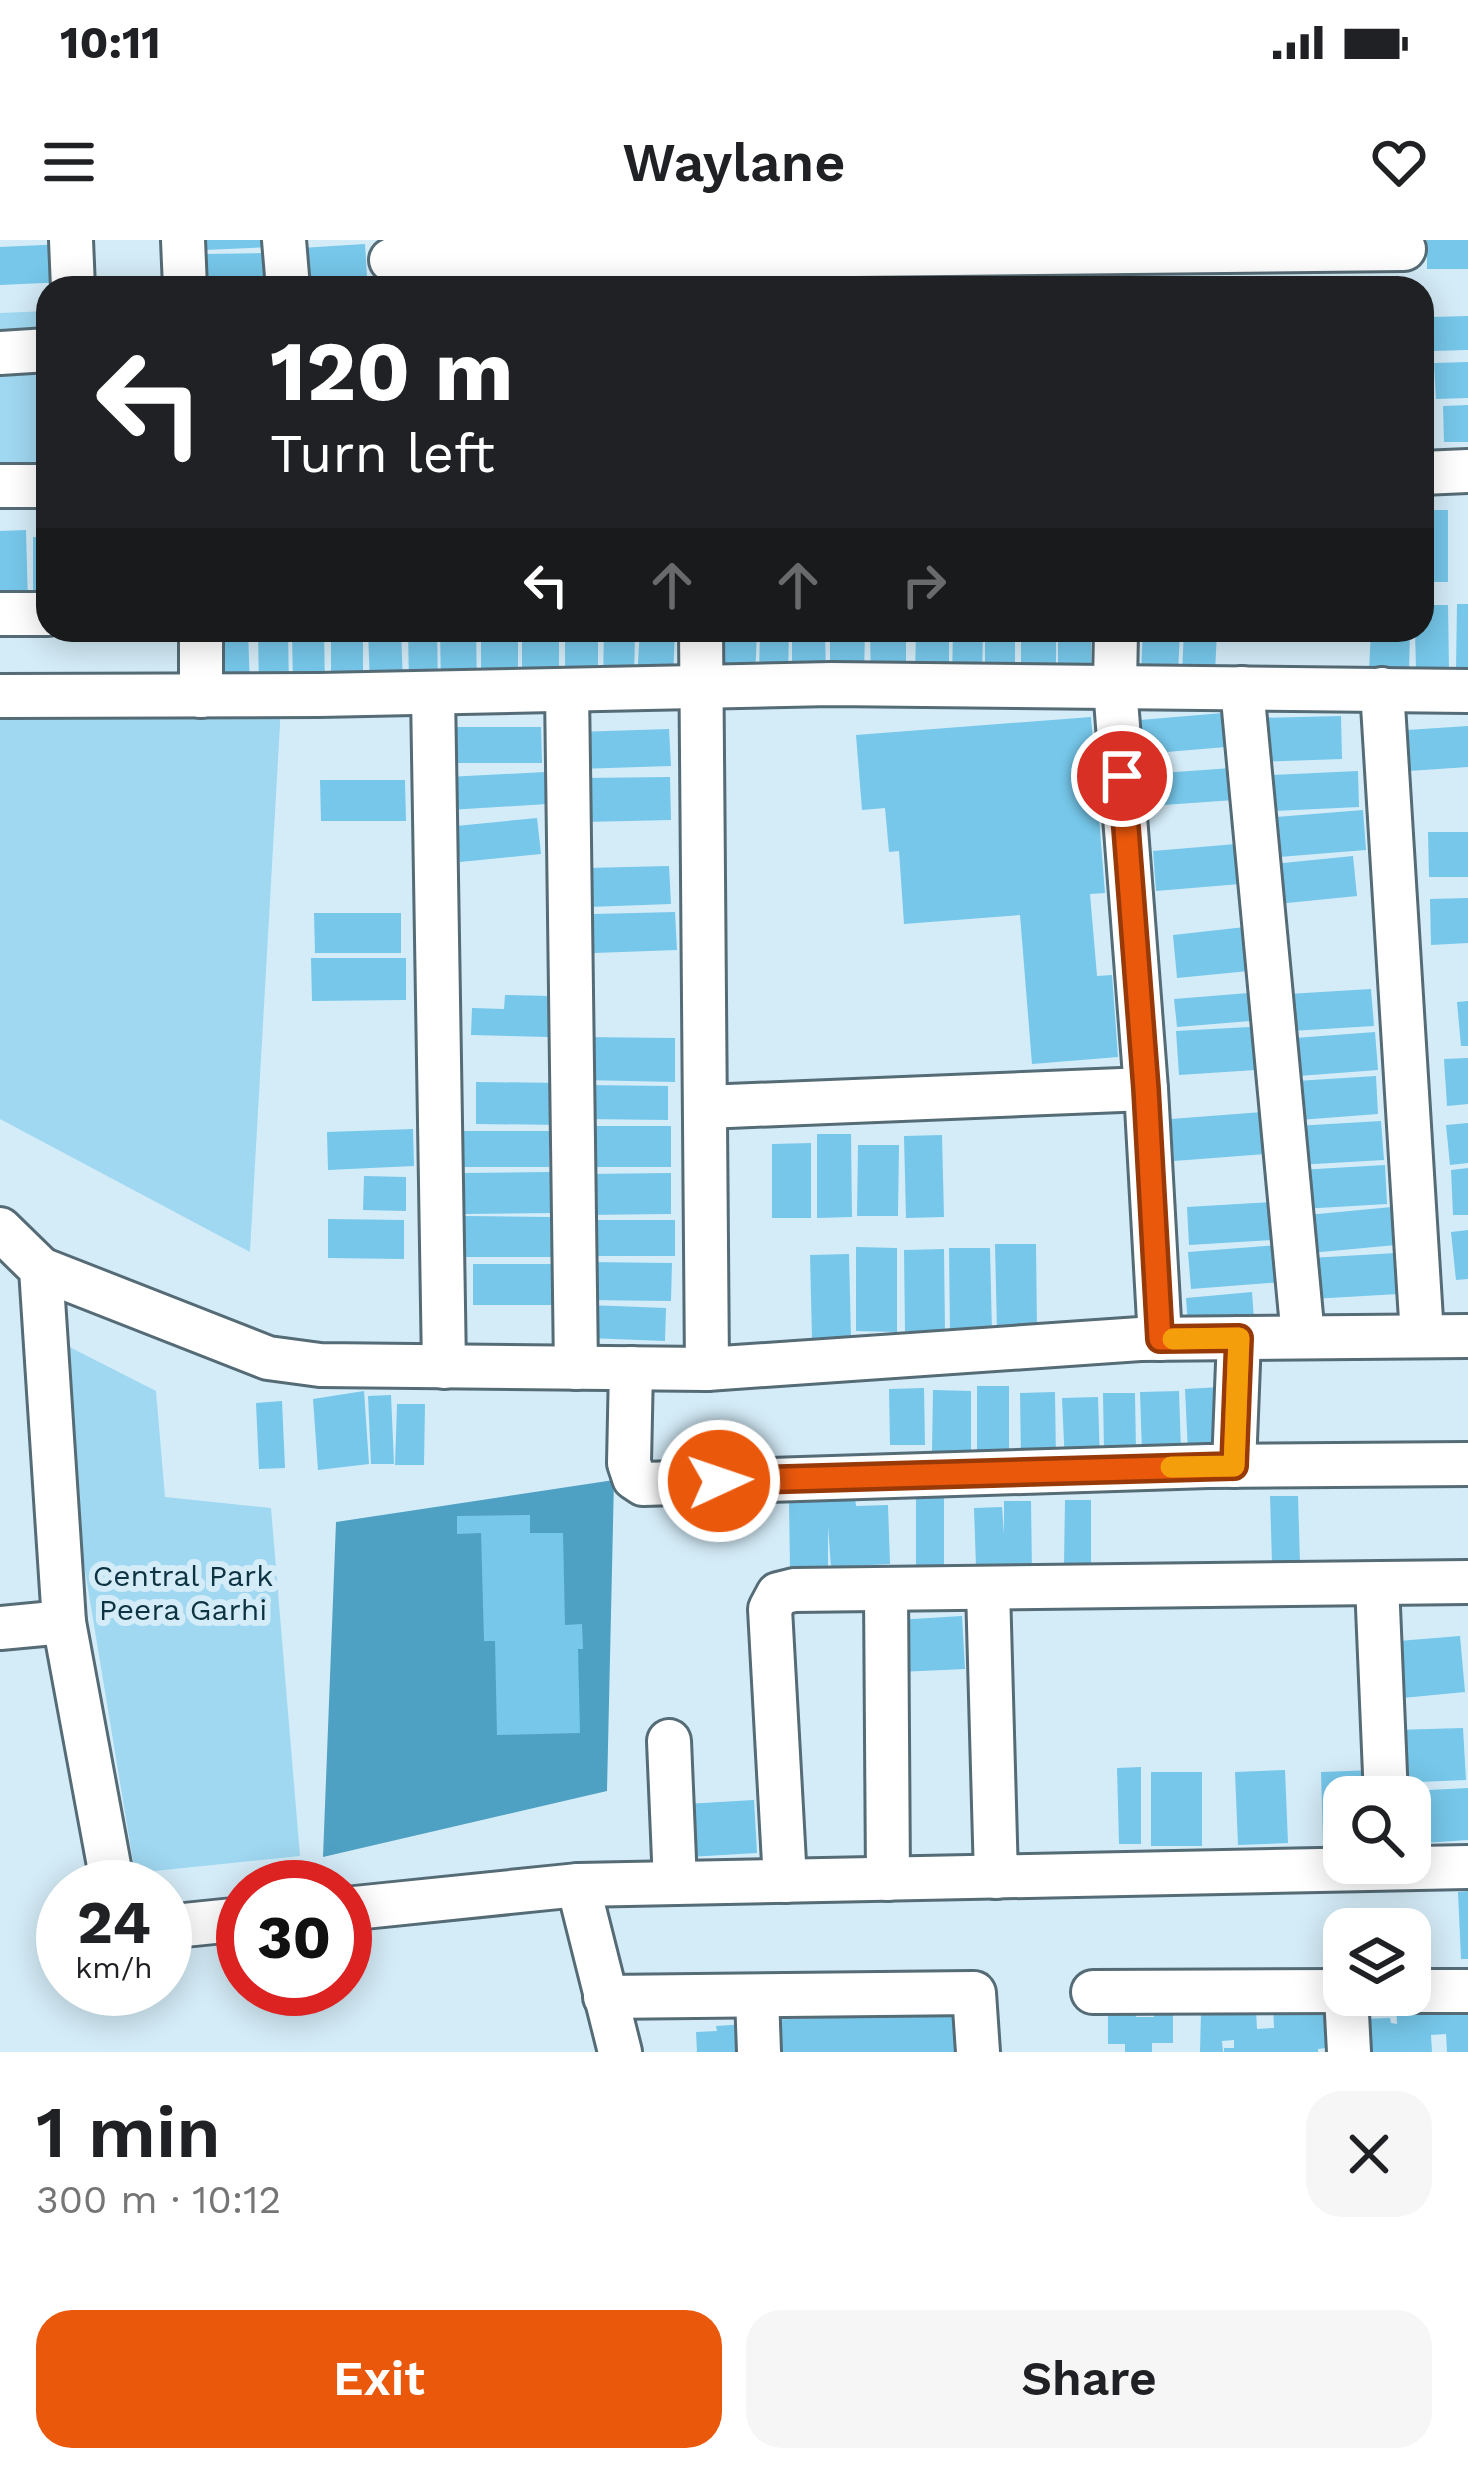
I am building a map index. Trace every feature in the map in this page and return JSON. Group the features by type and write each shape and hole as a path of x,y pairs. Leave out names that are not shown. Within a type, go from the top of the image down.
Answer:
{"street":[{"path":"71,240 72,276"},
{"path":"182,240 184,276"},
{"path":"284,240 287,276"},
{"path":"391,262 778,272 1044,271 1137,245 1404,259"},
{"path":"0,353 36,351"},
{"path":"1434,472 1468,471"},
{"path":"0,486 36,485"},
{"path":"0,614 36,614"},
{"path":"201,642 201,696"},
{"path":"701,642 707,1370"},
{"path":"1116,642 1115,687 1160,1339"},
{"path":"0,696 831,684 1468,691"},
{"path":"1242,688 1303,1337"},
{"path":"1382,689 1422,1336"},
{"path":"567,690 576,1368"},
{"path":"433,693 443,1366"},
{"path":"705,1107 1146,1089"},
{"path":"0,1229 41,1269 268,1358 320,1365 707,1370 1160,1339 1468,1336"},
{"path":"41,1269 64,1622 108,1860"},
{"path":"1234,1466 1239,1338"},
{"path":"631,1369 629,1463 634,1478 643,1484 1234,1466 1468,1464"},
{"path":"785,1881 770,1609 778,1594 794,1590 1468,1582"},
{"path":"1377,1584 1385,1776"},
{"path":"988,1589 996,1876"},
{"path":"886,1591 888,1879"},
{"path":"0,1628 64,1622"},
{"path":"669,1741 675,1883"},
{"path":"1431,1867 1468,1867"},
{"path":"372,1906 578,1885 1323,1868"},
{"path":"578,1885 620,2052"},
{"path":"1431,1991 1468,1991"},
{"path":"1093,1992 1323,1993"},
{"path":"605,1997 974,1994 977,2052"},
{"path":"757,1996 759,2052"},
{"path":"1347,2016 1349,2052"}],"green space":[{"path":"36,312 36,463 0,464 0,313"},
{"path":"281,707 250,1252 0,1119 0,713"},
{"name":"Central Park Peera Garhi","path":"46,1335 156,1391 165,1497 271,1508 300,1856 216,1860 216,1865 192,1867 192,1860 133,1860"}],"shaded area":[{"path":"614,1480 607,1791 323,1857 336,1522"}],"building":[{"path":"204,240 273,240 273,247 204,250"},
{"path":"1427,240 1468,240 1468,269 1427,269"},
{"path":"64,244 66,276 36,276 36,283 0,285 0,247"},
{"path":"365,244 367,276 303,276 301,248"},
{"path":"264,253 265,276 207,276 206,254"},
{"path":"1468,316 1468,350 1434,351 1434,317"},
{"path":"1468,362 1468,398 1436,399 1434,363"},
{"path":"1468,405 1468,442 1444,442 1443,406"},
{"path":"1434,510 1448,510 1448,582 1434,582"},
{"path":"26,530 28,602 0,603 0,531"},
{"path":"33,537 36,537 36,601"},
{"path":"1457,604 1468,604 1468,671 1456,671"},
{"path":"1434,605 1448,605 1449,671 1416,671 1415,642 1434,642"},
{"path":"212,642 248,642 250,688 214,690"},
{"path":"258,642 288,642 289,689 259,690"},
{"path":"292,642 324,642 325,689 293,690"},
{"path":"331,642 363,642 363,688 331,688"},
{"path":"368,642 401,642 403,685 370,685"},
{"path":"408,642 437,642 438,685 409,686"},
{"path":"440,642 476,642 477,686 441,687"},
{"path":"481,642 518,642 518,684 481,684"},
{"path":"522,642 559,642 559,684 522,684"},
{"path":"565,642 598,642 598,684 565,684"},
{"path":"604,642 635,642 634,683 603,682"},
{"path":"639,642 675,642 673,680 637,679"},
{"path":"718,642 757,642 755,680 716,679"},
{"path":"760,642 789,642 788,679 759,678"},
{"path":"792,642 825,642 826,677 792,677"},
{"path":"830,642 865,642 864,674 830,673"},
{"path":"870,642 906,642 906,679 871,679"},
{"path":"916,642 949,642 949,678 915,678"},
{"path":"953,642 983,642 982,678 952,678"},
{"path":"985,642 1015,642 1015,677 985,677"},
{"path":"1021,642 1056,642 1056,677 1021,677"},
{"path":"1058,642 1091,642 1091,673 1058,674"},
{"path":"1142,642 1179,642 1178,674 1141,672"},
{"path":"1183,642 1216,642 1215,674 1182,673"},
{"path":"1370,642 1410,642 1409,672 1369,671"},
{"path":"1223,713 1226,747 1143,754 1140,720"},
{"path":"1341,716 1342,759 1257,762 1256,718"},
{"path":"1091,717 1105,893 1090,894 1097,976 1112,975 1118,1057 1032,1064 1020,915 904,924 899,851 889,852 885,808 862,810 856,735"},
{"path":"1468,726 1468,767 1409,771 1407,730"},
{"path":"456,727 541,727 542,763 456,763"},
{"path":"669,729 671,766 577,769 576,732"},
{"path":"1245,767 1248,799 1150,806 1148,774"},
{"path":"1358,771 1359,807 1274,811 1272,775"},
{"path":"545,772 547,804 449,810 447,777"},
{"path":"670,777 671,820 583,822 582,778"},
{"path":"320,780 405,780 406,821 321,821"},
{"path":"1363,810 1366,850 1279,857 1276,817"},
{"path":"537,818 541,854 460,862 456,826"},
{"path":"1428,832 1468,832 1468,877 1429,877"},
{"path":"1236,844 1240,884 1156,891 1153,851"},
{"path":"1353,856 1357,896 1277,904 1273,864"},
{"path":"669,866 671,904 588,907 586,868"},
{"path":"1468,898 1468,943 1431,945 1430,899"},
{"path":"675,912 677,950 594,953 593,914"},
{"path":"314,913 401,913 401,953 315,953"},
{"path":"1254,926 1259,970 1177,978 1173,935"},
{"path":"311,958 406,958 406,1000 312,1001"},
{"path":"1371,989 1374,1026 1291,1031 1288,994"},
{"path":"1261,992 1263,1020 1177,1027 1174,999"},
{"path":"505,995 550,996 549,1037 471,1035 472,1008 504,1009"},
{"path":"1468,1001 1468,1046 1461,1046 1457,1002"},
{"path":"1268,1026 1271,1069 1179,1075 1176,1031"},
{"path":"1375,1032 1378,1070 1298,1076 1295,1038"},
{"path":"582,1037 675,1038 675,1082 582,1080"},
{"path":"1468,1058 1468,1104 1447,1106 1444,1059"},
{"path":"1376,1076 1378,1114 1299,1120 1296,1081"},
{"path":"476,1082 564,1083 563,1125 476,1124"},
{"path":"582,1085 668,1086 668,1120 582,1119"},
{"path":"1274,1111 1277,1153 1174,1161 1171,1119"},
{"path":"1381,1121 1384,1160 1297,1165 1295,1126"},
{"path":"1468,1123 1468,1163 1450,1165 1446,1125"},
{"path":"583,1126 671,1126 671,1167 583,1167"},
{"path":"413,1129 414,1166 328,1170 327,1132"},
{"path":"459,1131 549,1131 549,1167 460,1167"},
{"path":"817,1134 851,1134 852,1217 817,1218"},
{"path":"942,1135 944,1217 906,1218 904,1136"},
{"path":"811,1143 811,1218 772,1218 772,1144"},
{"path":"858,1145 899,1145 898,1216 857,1216"},
{"path":"1385,1165 1387,1204 1301,1209 1299,1170"},
{"path":"1468,1168 1468,1215 1453,1215 1451,1170"},
{"path":"552,1172 553,1213 464,1214 464,1173"},
{"path":"671,1173 671,1214 584,1215 584,1174"},
{"path":"364,1176 406,1177 406,1211 363,1210"},
{"path":"1272,1202 1274,1240 1189,1245 1187,1207"},
{"path":"1392,1207 1396,1245 1310,1253 1307,1215"},
{"path":"465,1216 551,1217 551,1257 465,1257"},
{"path":"328,1219 404,1220 404,1259 328,1258"},
{"path":"584,1220 675,1220 675,1256 585,1256"},
{"path":"1468,1230 1468,1279 1456,1280 1451,1232"},
{"path":"995,1244 1036,1244 1037,1330 997,1331"},
{"path":"1279,1245 1283,1282 1191,1289 1188,1252"},
{"path":"856,1247 897,1248 897,1332 856,1331"},
{"path":"949,1248 990,1248 992,1333 950,1333"},
{"path":"944,1249 945,1331 905,1331 904,1250"},
{"path":"1396,1253 1398,1294 1312,1299 1310,1258"},
{"path":"849,1254 851,1337 812,1338 810,1255"},
{"path":"586,1262 672,1263 671,1301 585,1300"},
{"path":"473,1264 566,1264 566,1305 473,1305"},
{"path":"1252,1292 1255,1333 1189,1338 1186,1298"},
{"path":"588,1305 666,1308 665,1341 588,1338"},
{"path":"977,1386 1009,1386 1009,1452 977,1452"},
{"path":"1221,1387 1224,1450 1188,1452 1185,1389"},
{"path":"924,1388 925,1445 890,1445 889,1389"},
{"path":"933,1390 971,1391 971,1453 932,1452"},
{"path":"364,1391 369,1464 318,1470 313,1399"},
{"path":"1179,1391 1181,1451 1142,1452 1140,1392"},
{"path":"1055,1392 1056,1459 1021,1459 1020,1393"},
{"path":"1103,1393 1135,1393 1136,1452 1104,1452"},
{"path":"391,1395 394,1464 371,1464 368,1396"},
{"path":"1098,1397 1100,1464 1065,1465 1062,1398"},
{"path":"282,1401 285,1468 259,1469 256,1403"},
{"path":"397,1404 425,1404 424,1465 395,1465"},
{"path":"916,1496 944,1496 944,1571 916,1571"},
{"path":"1270,1496 1298,1496 1300,1563 1272,1563"},
{"path":"855,1497 856,1506 888,1505 890,1564 831,1567 828,1526 828,1568 790,1568 789,1502"},
{"path":"1065,1500 1091,1500 1091,1566 1064,1566"},
{"path":"1004,1501 1031,1501 1032,1572 976,1567 974,1508 1002,1507 1004,1534"},
{"path":"530,1515 530,1533 563,1533 565,1625 582,1624 580,1733 497,1735 495,1641 484,1641 481,1533 457,1534 457,1516"},
{"path":"962,1616 965,1669 899,1672 896,1620"},
{"path":"1460,1636 1465,1692 1392,1699 1386,1642"},
{"path":"1463,1728 1466,1780 1395,1776 1394,1730"},
{"path":"1141,1767 1141,1844 1119,1844 1117,1768"},
{"path":"1285,1770 1288,1843 1238,1845 1235,1772"},
{"path":"1375,1770 1375,1776 1323,1776 1323,1843 1321,1772"},
{"path":"1151,1772 1202,1772 1202,1846 1151,1846"},
{"path":"1468,1788 1468,1840 1431,1843 1431,1790"},
{"path":"754,1800 757,1853 689,1857 686,1804"},
{"path":"1468,1891 1468,1959 1461,1959 1458,1892"},
{"path":"1468,2003 1468,2052 1447,2052 1446,2034 1431,2035 1432,2052 1364,2052 1363,2019 1390,2018 1397,2024 1397,2016 1431,2016 1431,2005"},
{"path":"1323,2004 1326,2048 1318,2052 1224,2052 1224,2048 1234,2048 1234,2040 1222,2041 1223,2052 1200,2052 1201,2012 1256,2010 1257,2029 1274,2028 1273,2006"},
{"path":"1108,2011 1154,2017 1154,2011 1173,2011 1173,2043 1152,2043 1152,2052 1125,2052 1125,2044 1108,2044"},
{"path":"966,2013 967,2052 762,2052 761,2020"},
{"path":"747,2024 748,2047 737,2048 737,2052 697,2052 696,2032"}],"slow traffic":[{"path":"1171,1467 1234,1466 1239,1338 1173,1339"}],"route":[{"path":"719,1481 1234,1466 1239,1338 1160,1339 1122,776"}]}
